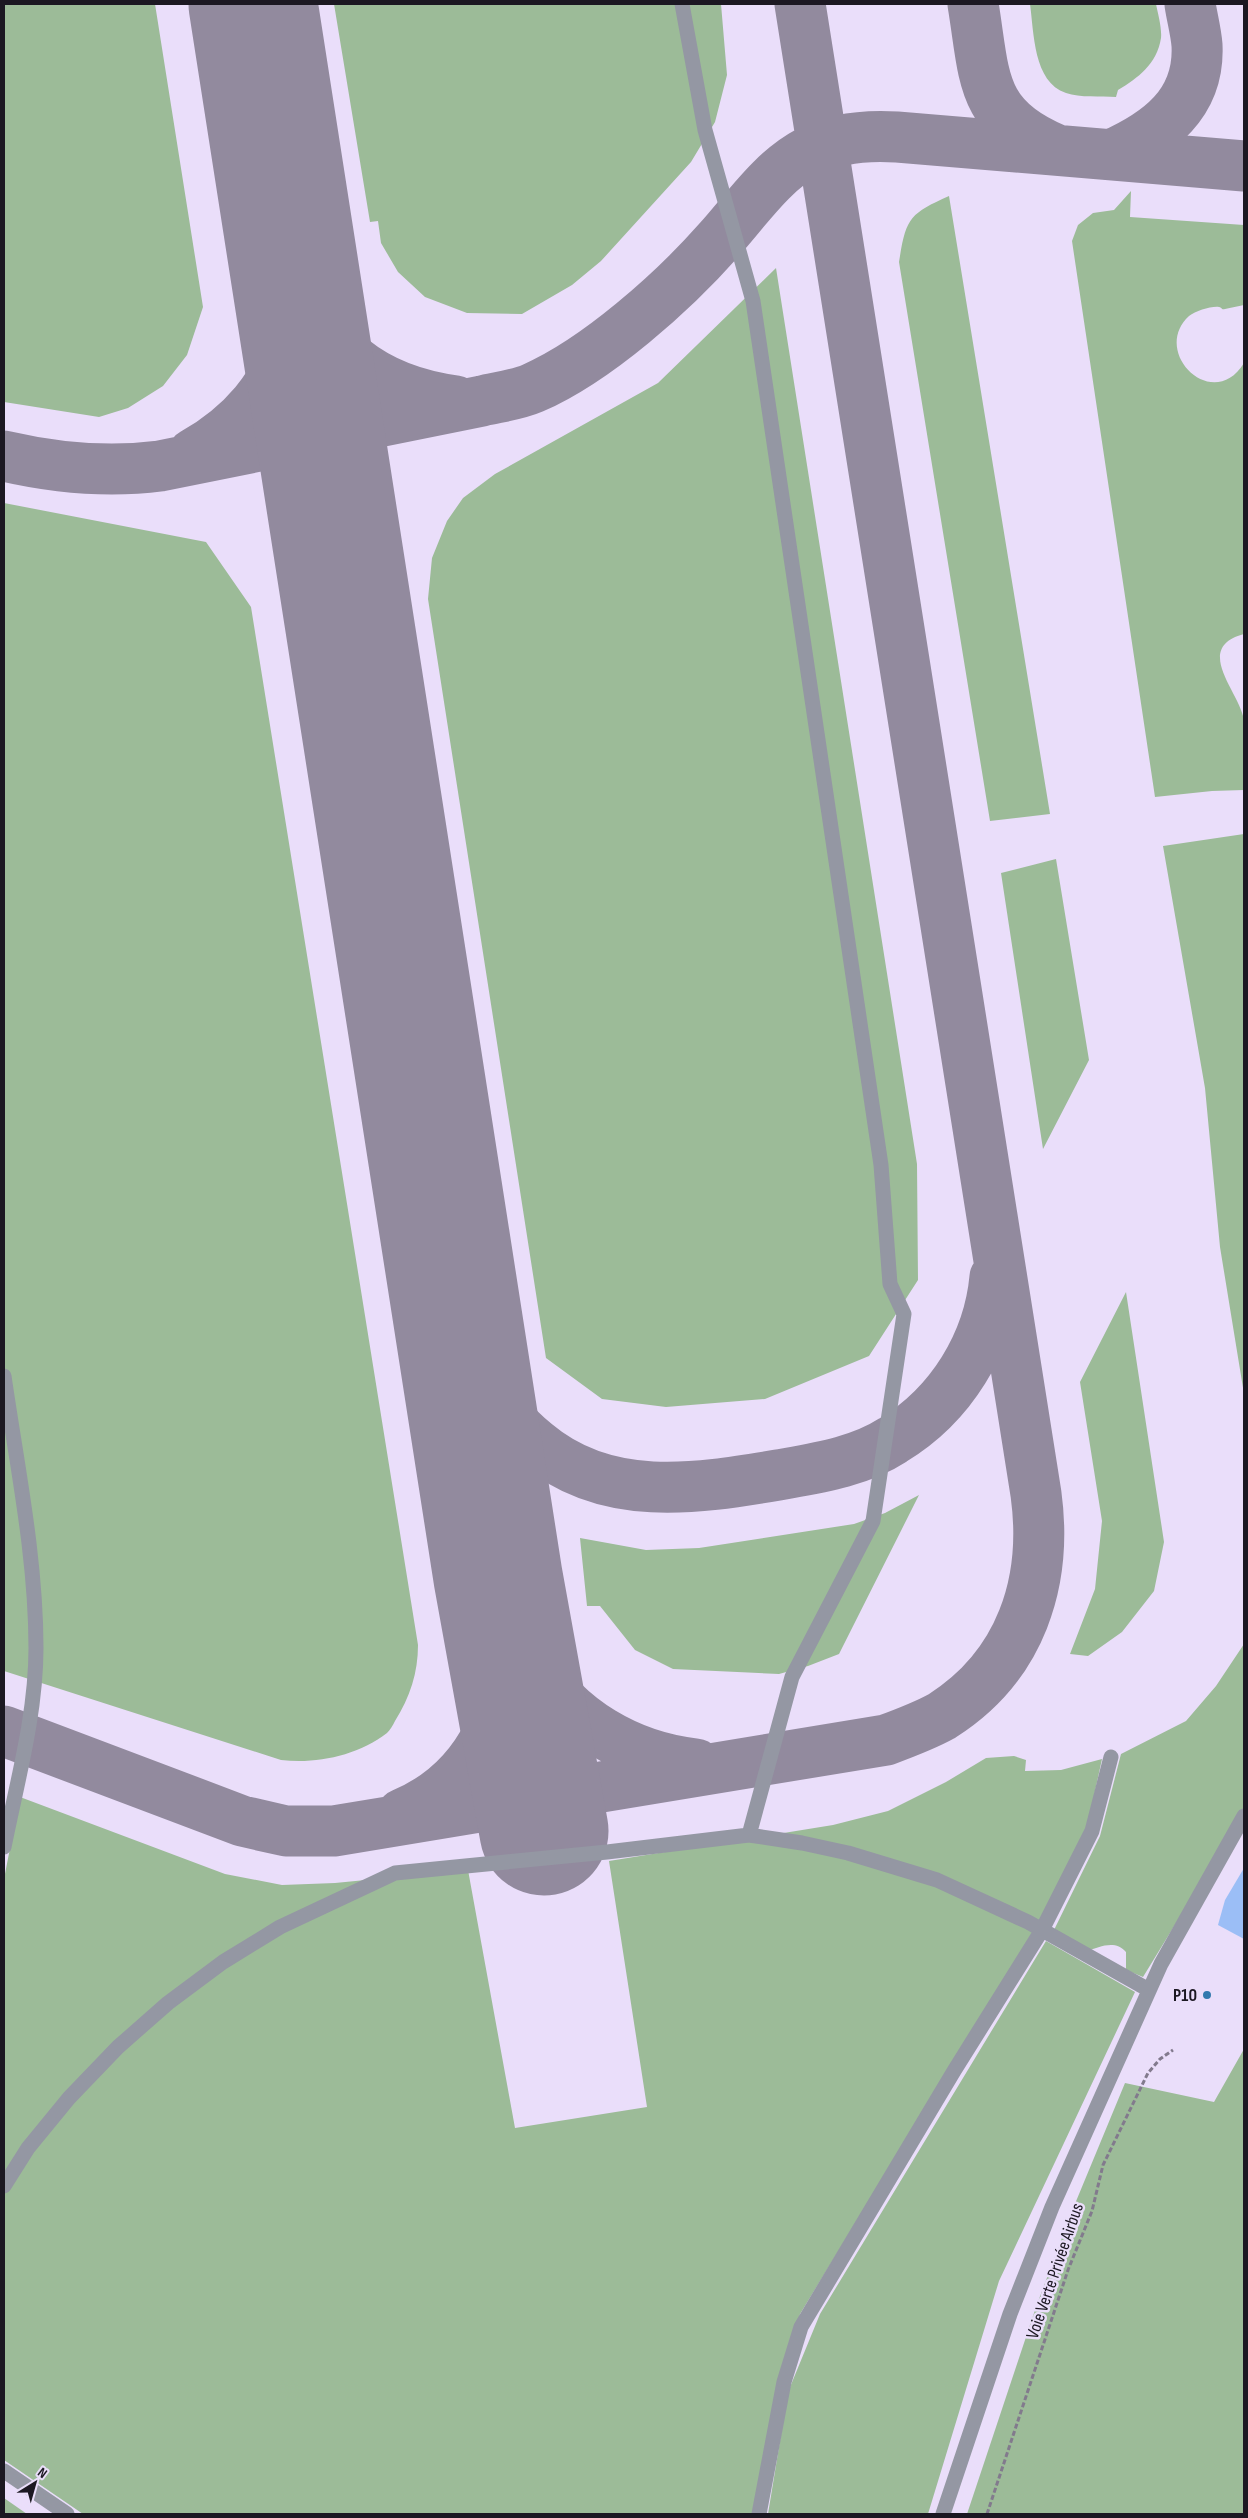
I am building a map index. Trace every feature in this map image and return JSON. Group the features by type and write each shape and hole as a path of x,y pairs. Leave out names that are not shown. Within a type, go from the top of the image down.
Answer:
{"lane":[{"path":"682,4 705,130 753,301 881,1165 890,1284 904,1314 874,1522 792,1677 749,1835"},
{"path":"4,1376 30,1556 36,1650 26,1740 4,1847"},
{"path":"759,2514 784,2382 802,2327 954,2071 1042,1930 1092,1830 1111,1757"},
{"path":"943,2514 1010,2314 1048,2216 1161,1964 1244,1816"},
{"path":"4,2186 28,2148 69,2098 118,2048 168,2003 223,1962 288,1923 396,1873 607,1852 749,1835 848,1852 937,1880 1042,1930 1149,1990"},
{"path":"4,2471 67,2514"}],"path":[{"name":"Voie Verte Privée Airbus","path":"987,2514 1068,2270 1092,2211 1103,2165 1148,2073 1160,2059 1173,2050"}],"green space":[{"path":"4,4 155,4 203,307 187,355 163,386 128,408 99,417 4,402"},
{"path":"334,4 721,4 727,75 715,122 691,162 601,261 572,285 522,314 467,313 425,297 398,272 381,243 378,221 370,222"},
{"path":"1030,4 1156,4 1161,30 1159,47 1146,69 1118,90 1116,97 1084,96 1066,93 1055,87 1041,67 1034,42"},
{"path":"1131,191 1130,217 1244,225 1244,305 1224,309 1212,307 1192,314 1179,330 1177,346 1181,360 1190,372 1203,380 1217,382 1231,377 1244,363 1244,634 1229,641 1222,649 1220,660 1223,672 1241,709 1244,720 1246,746 1244,790 1212,791 1155,797 1072,241 1078,225 1093,213 1114,210"},
{"path":"949,196 1050,814 990,821 899,262 904,236 912,219 925,208"},
{"path":"776,268 917,1164 918,1280 869,1356 765,1399 666,1407 602,1399 546,1358 428,599 432,558 447,521 463,498 495,474 658,383"},
{"path":"4,503 206,542 251,607 418,1645 417,1665 412,1684 405,1703 390,1729 375,1741 350,1753 336,1757 309,1761 281,1760 4,1671"},
{"path":"1244,834 1244,1394 1220,1247 1205,1088 1163,846"},
{"path":"1056,859 1089,1060 1043,1149 1001,873"},
{"path":"1126,1292 1164,1542 1154,1591 1122,1632 1088,1656 1070,1654 1095,1589 1102,1521 1080,1382"},
{"path":"919,1495 839,1654 808,1666 779,1674 673,1669 635,1650 600,1606 587,1606 580,1538 646,1550 699,1548 854,1524 885,1513"},
{"path":"1244,1644 1244,1812 1143,1977 1126,1970 1126,1952 1122,1948 1107,1945 1086,1951 1054,1930 1100,1836 1121,1754 1186,1721 1216,1686"},
{"path":"1014,1756 1026,1760 1025,1771 1061,1770 1102,1759 1087,1828 1040,1920 800,2314 752,2514 83,2514 4,2460 4,1879 20,1797 225,1874 282,1885 335,1883 468,1870 515,2128 647,2107 609,1861 833,1825 888,1811 946,1782 986,1758"},
{"path":"1046,1941 1135,1992 999,2281 928,2514 768,2514 788,2392 820,2314"},
{"path":"1244,2049 1244,2514 967,2514 1036,2307 1072,2211 1125,2083 1214,2102"},
{"path":"4,2498 27,2514 4,2514"}],"water":[{"path":"1244,1868 1244,1939 1218,1925 1225,1900"}],"taxiway":[{"path":"4,1731 242,1821 286,1831 334,1831 886,1740 942,1716 969,1696 992,1673 1010,1647 1023,1619 1032,1590 1037,1559 1039,1527 1036,1494 800,4"},
{"path":"973,4 984,73 990,91 999,108 1012,123 1030,137 1055,149"},
{"path":"1111,155 1160,127 1184,100 1196,66 1197,45 1190,4"},
{"path":"4,456 43,464 81,468 120,469 160,466 482,401 533,388 583,360 633,323 680,281 719,240 771,180 795,160 829,143 851,138 897,137 1244,166"},
{"path":"193,454 210,444 241,418 255,404 277,370 284,352 291,320 290,237"},
{"path":"297,267 306,296 319,321 335,343 354,361 375,375 400,387 456,401"},
{"path":"454,1291 474,1356 491,1393 503,1411 536,1444 563,1463 592,1476 621,1483 652,1487 683,1487 747,1480 823,1467 852,1459 880,1448 914,1426 933,1409 964,1370 985,1325 995,1277"},
{"path":"498,1577 513,1621 527,1653 547,1684 564,1702 582,1719 602,1733 624,1744 671,1760 696,1764"},
{"path":"402,1814 429,1800 453,1781 473,1759 488,1733 500,1706 506,1676 508,1646 505,1615"}],"runway":[{"path":"253,4 498,1577 544,1831"}],"place":[{"name":"P10","path":"1207,1995"}]}
